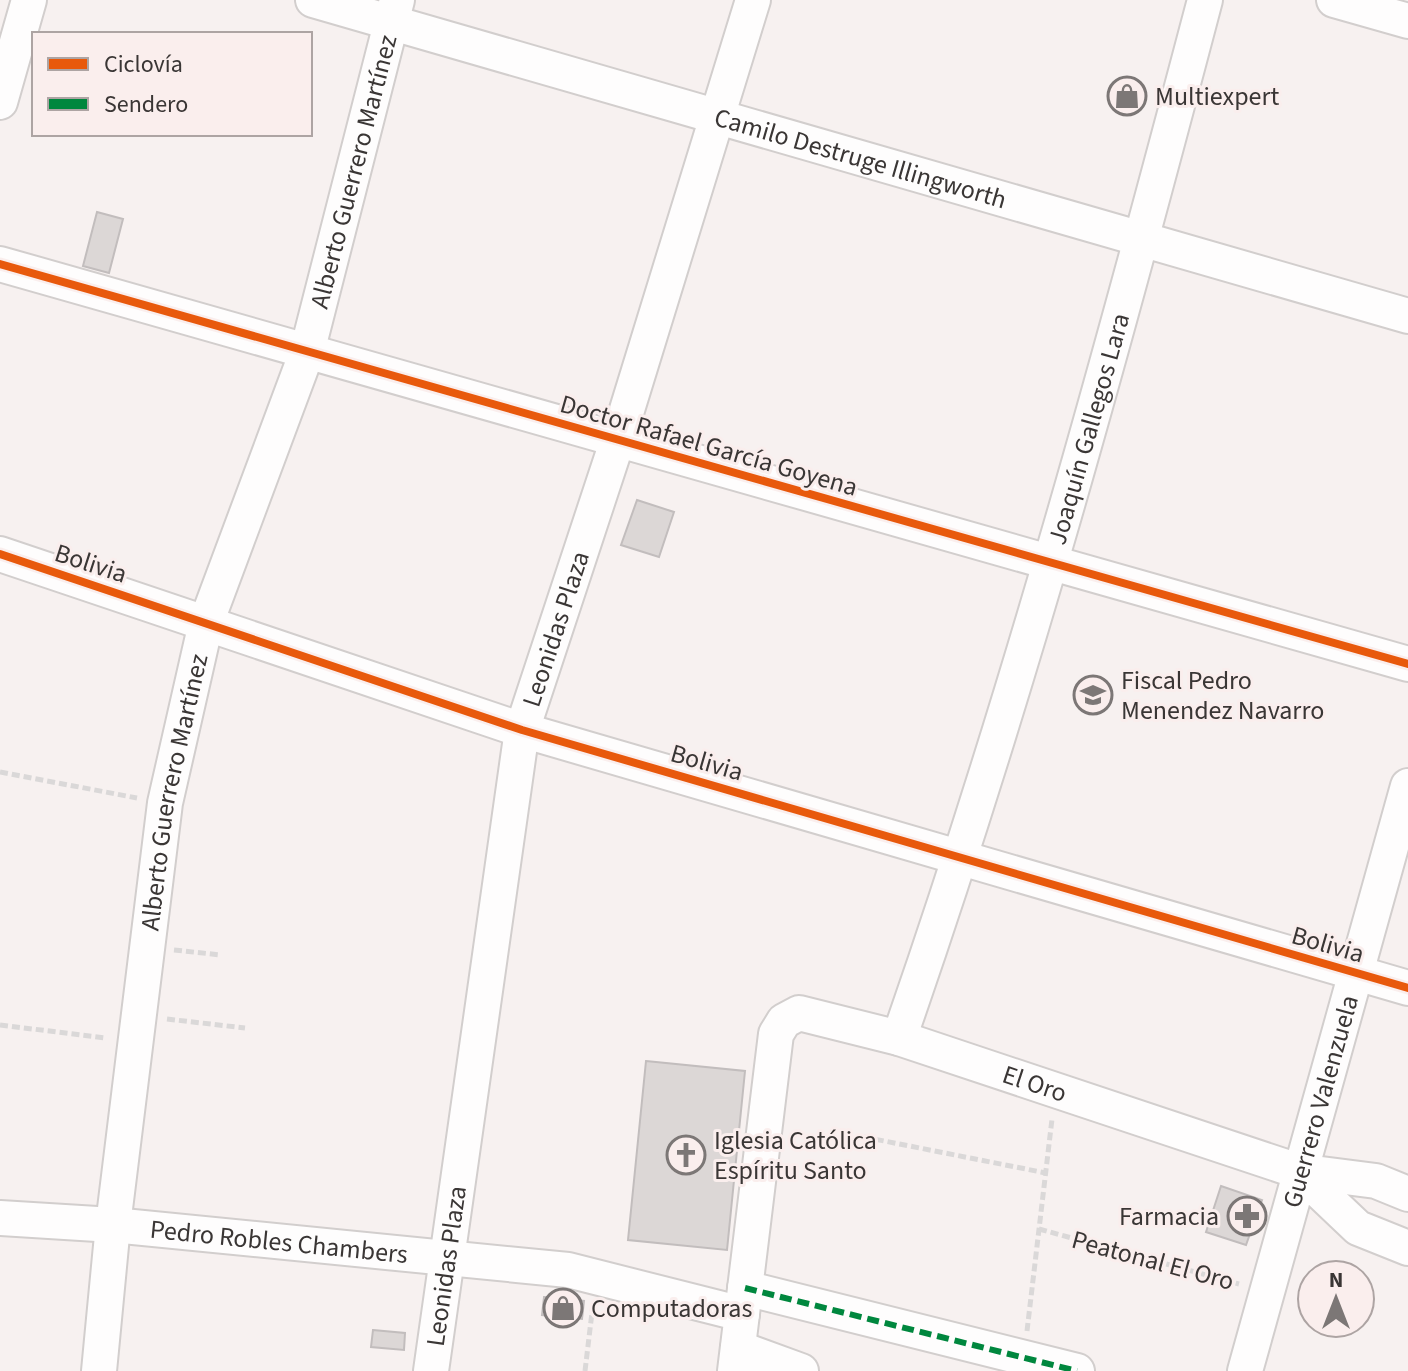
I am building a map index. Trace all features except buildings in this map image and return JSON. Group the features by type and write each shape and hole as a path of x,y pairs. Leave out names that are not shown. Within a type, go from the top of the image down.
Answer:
{"street":[{"path":"0,102 29,0"},
{"name":"Camilo Destruge Illingworth","path":"313,0 394,11 718,117 1408,316"},
{"name":"Leonidas Plaza","path":"431,1371 522,730 618,439 753,0"},
{"name":"Joaquín Gallegos Lara","path":"899,1038 963,856 1051,562 1142,239 1205,0"},
{"path":"1334,0 1408,21"},
{"name":"Alberto Guerrero Martínez","path":"99,1371 113,1225 165,803 206,623 307,352 394,11"},
{"name":"Doctor Rafael García Goyena","path":"0,264 1408,664"},
{"name":"Bolivia","path":"0,554 522,730 1408,988"},
{"name":"Guerrero Valenzuela","path":"1245,1371 1298,1171 1408,786"},
{"name":"El Oro","path":"744,1301 776,1034 784,1021 799,1013 899,1038 1298,1171 1376,1181 1408,1194"},
{"name":"El Oro","path":"1298,1171 1358,1228 1408,1248"},
{"name":"Pedro Robles Chambers","path":"0,1218 113,1225 445,1256 596,1275 744,1301 1077,1371"},
{"path":"744,1301 737,1359 801,1371"}],"path":[{"path":"0,772 165,803"},
{"path":"147,947 221,955"},
{"path":"0,1025 245,1028"},
{"path":"1024,1358 1056,1090"},
{"path":"864,1137 1046,1173"},
{"path":"585,1371 596,1275"}],"marked path":[{"path":"745,1288 1077,1371"}],"cycle path":[{"path":"0,264 1408,664"},
{"path":"0,554 522,730 1408,988"}],"place":[{"name":"Multiexpert","path":"1127,96"},
{"name":"Fiscal Pedro Menendez Navarro","path":"1093,695"},
{"name":"Iglesia Católica Espíritu Santo","path":"686,1155"},
{"name":"Farmacia","path":"1247,1216"},
{"name":"Computadoras","path":"563,1308"}]}
